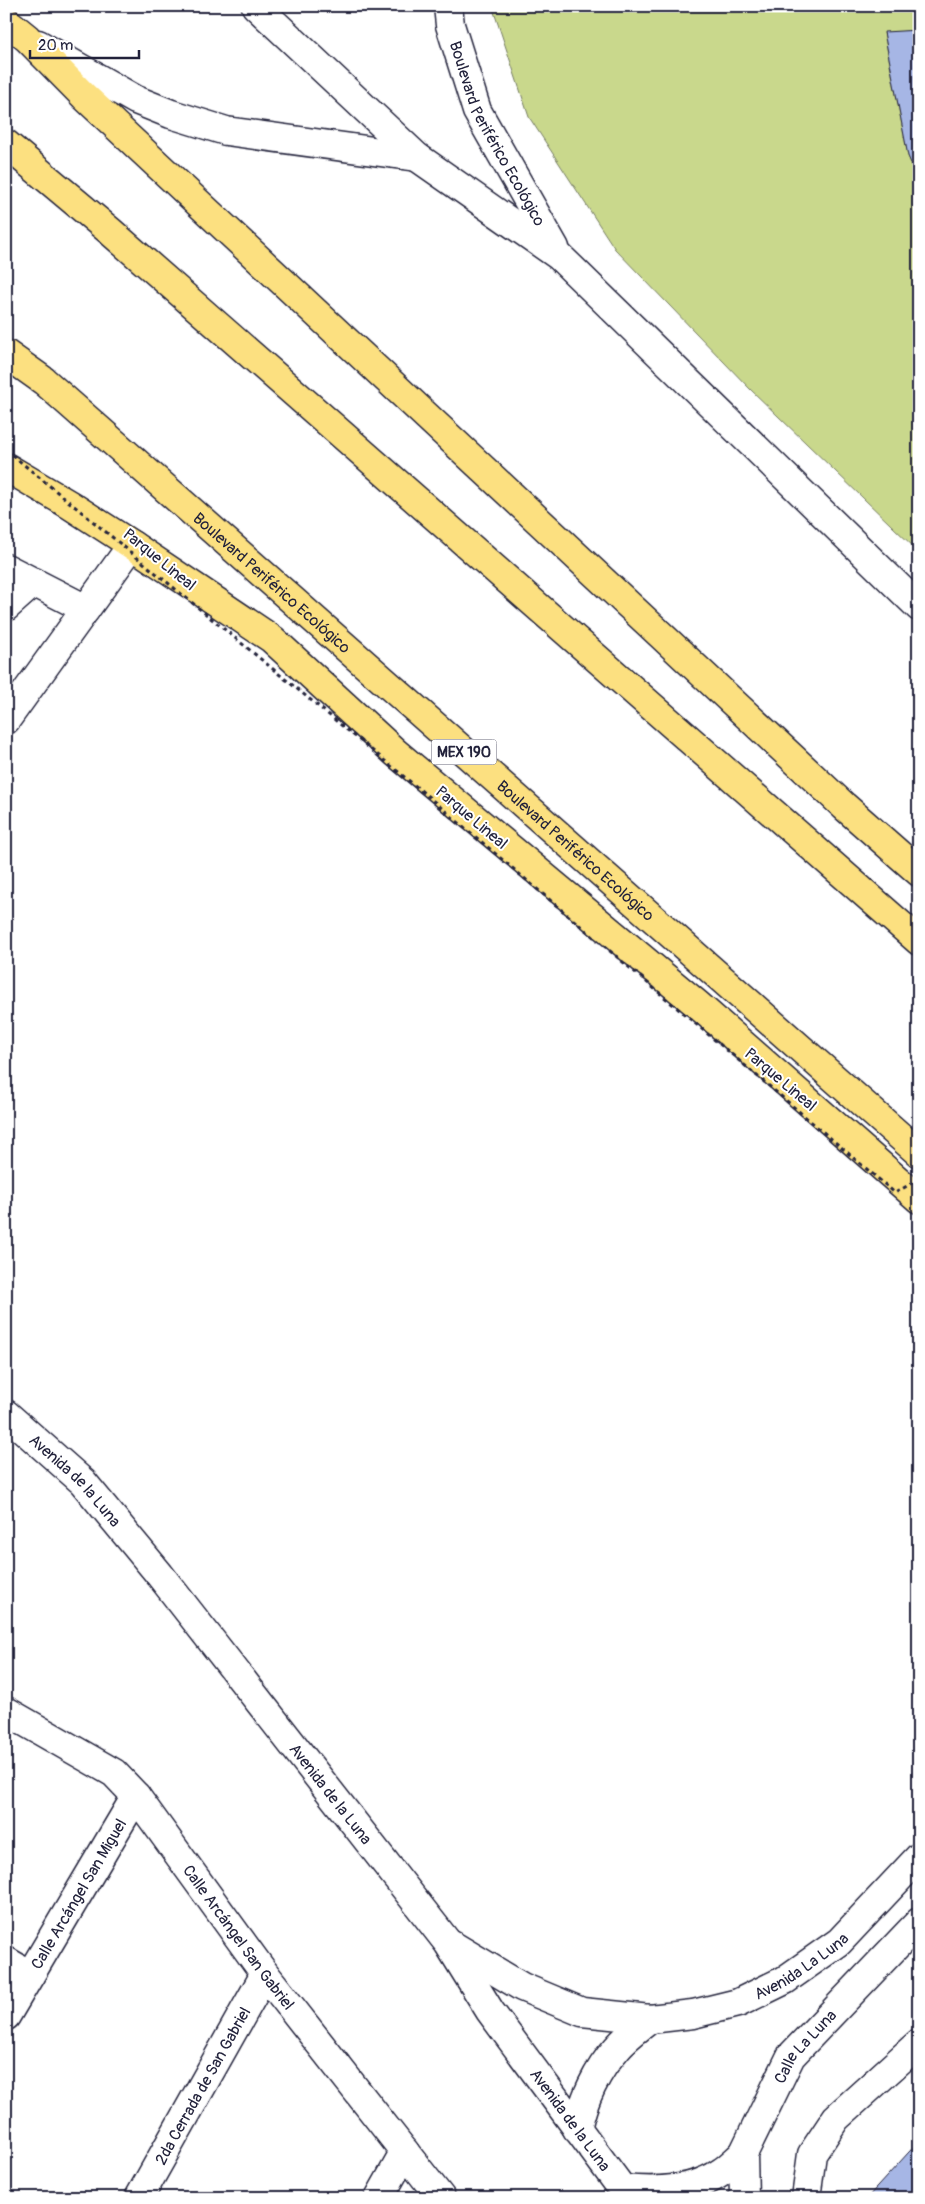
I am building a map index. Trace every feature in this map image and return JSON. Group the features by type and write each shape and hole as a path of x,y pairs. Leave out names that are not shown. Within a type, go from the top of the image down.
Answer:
{"highway":[{"path":"6,21 27,38 85,97 829,793 919,872"},
{"path":"6,144 111,232 919,941"},
{"name":"Boulevard Periférico Ecológico","path":"6,354 59,394 919,1153"},
{"path":"6,467 132,545 272,639 396,753 698,1005 919,1199"}],"street":[{"path":"256,6 417,157 559,256 919,607"},
{"name":"Boulevard Periférico Ecológico","path":"448,6 450,25 476,111 559,256"},
{"path":"27,38 136,100 171,114 226,131 417,157"},
{"path":"6,720 132,545"},
{"path":"6,568 86,608"},
{"path":"6,606 34,582"},
{"name":"Avenida de la Luna","path":"6,1414 89,1489 160,1575 448,1943 490,2011 625,2193"},
{"name":"Calle Arcángel San Gabriel","path":"6,1711 114,1773 136,1796 265,1974 441,2198"},
{"name":"Calle Arcángel San Miguel","path":"6,2016 136,1796"},
{"name":"Avenida La Luna","path":"448,1943 522,1986 582,2012 650,2019 693,2014 738,2003 786,1980 839,1942 919,1857"},
{"name":"Calle La Luna","path":"744,2198 744,2154 792,2056 919,1922"},
{"path":"6,1961 30,1975"},
{"name":"2da Cerrada de San Gabriel","path":"139,2198 265,1974"},
{"path":"577,2129 581,2111 598,2075 617,2047 650,2019"},
{"path":"806,2198 812,2154 836,2118 919,2043"},
{"path":"379,2198 405,2152"},
{"path":"625,2193 666,2190 699,2183 722,2172 744,2154"}],"path":[{"name":"Parque Lineal","path":"6,450 424,793 895,1193 919,1179"}],"green space":[{"path":"492,6 919,6 919,30 884,33 908,156 919,182 919,552 750,389 615,249 529,117"}],"building":[{"path":"919,30 919,182 908,156 884,32"},
{"path":"919,2141 919,2198 867,2198"}]}
